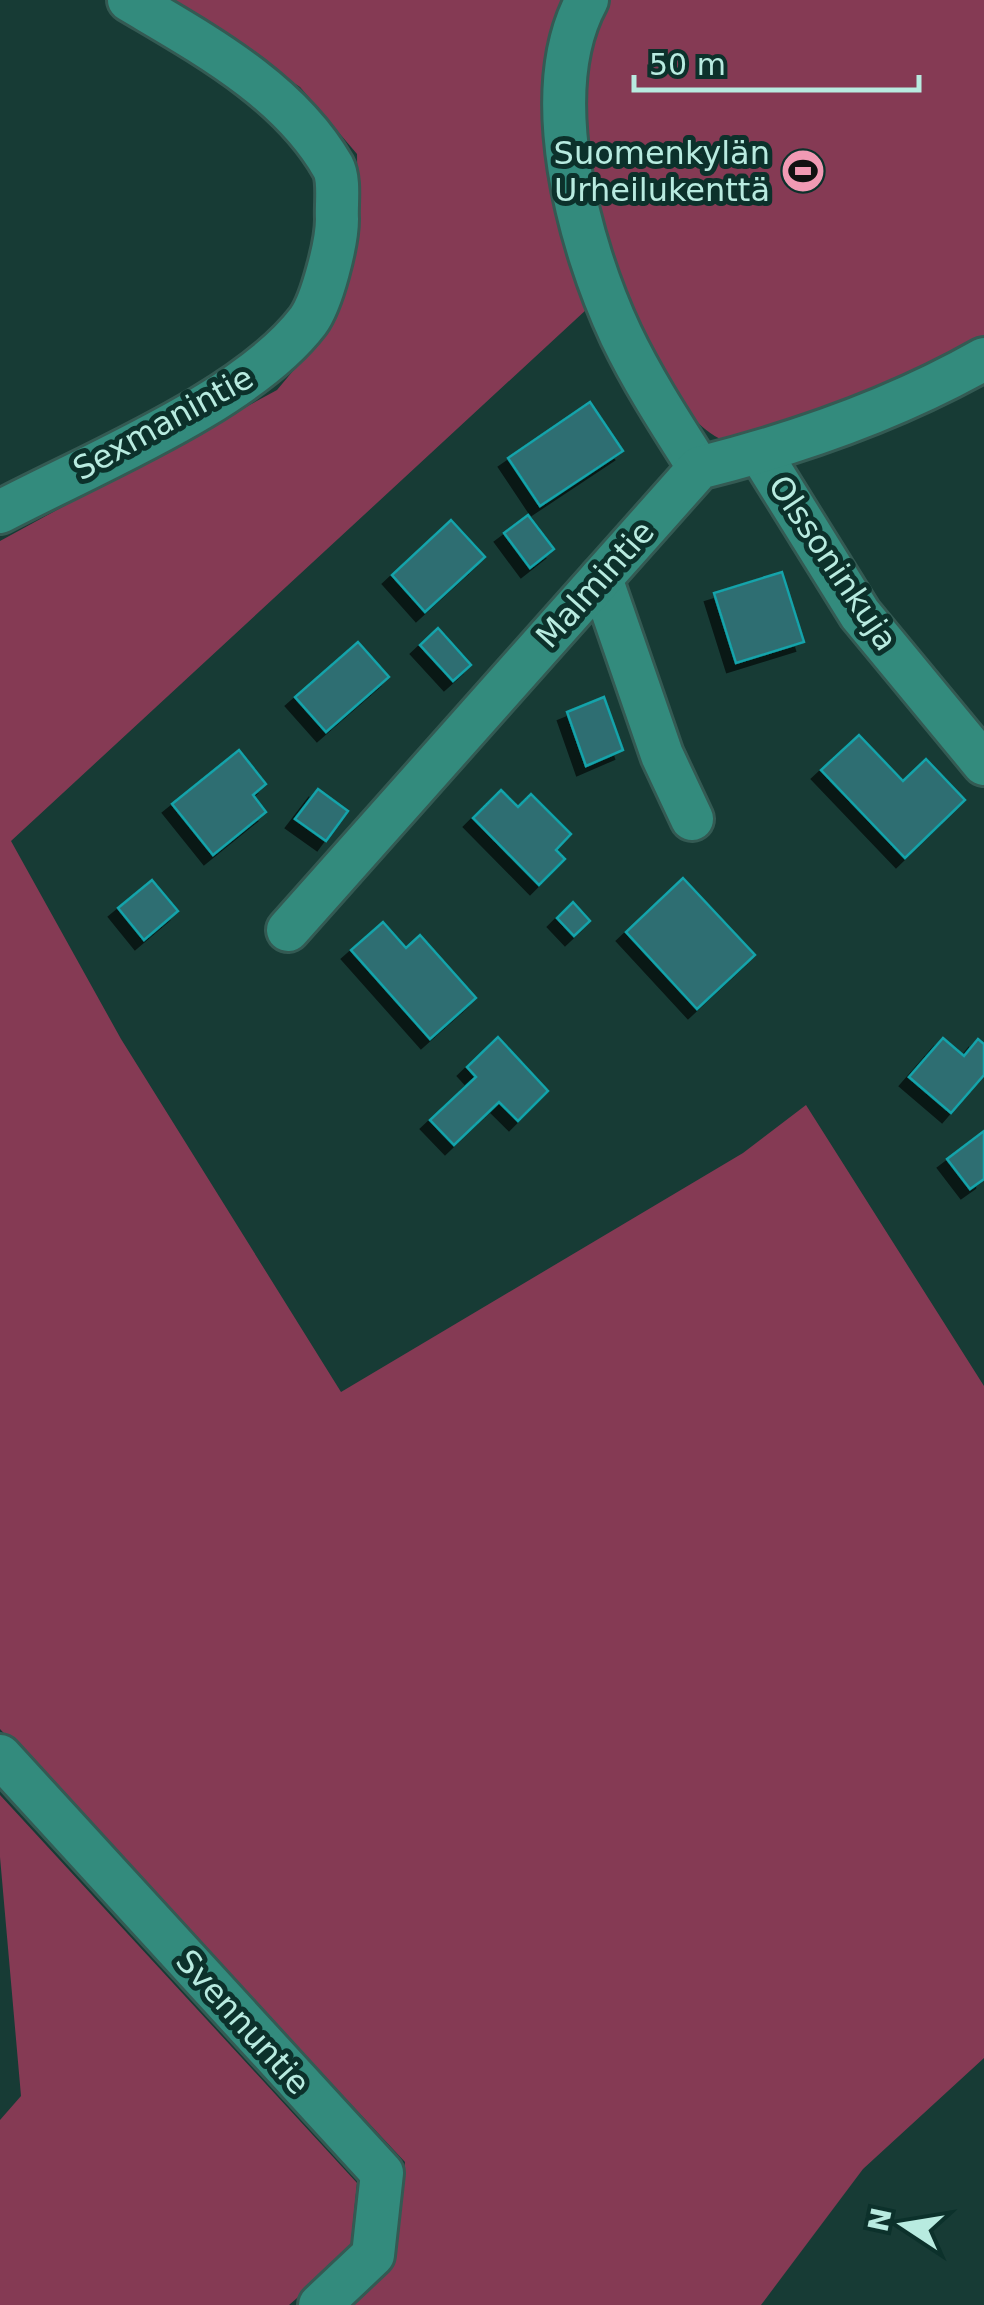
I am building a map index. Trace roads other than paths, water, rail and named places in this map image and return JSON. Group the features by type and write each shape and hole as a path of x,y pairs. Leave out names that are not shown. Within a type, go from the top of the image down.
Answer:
{"street":[{"name":"Sexmanintie","path":"0,512 170,423 263,367 310,318 337,238 335,170 282,104 218,53 130,0"},
{"path":"586,0 572,37 562,91 567,139 589,244 601,290 622,337 698,468 795,444 926,391 984,359"},
{"name":"Olssoninkuja","path":"760,453 860,614 984,764"},
{"name":"Malmintie","path":"288,930 698,468"},
{"path":"601,578 662,755 692,819"},
{"name":"Svennuntie","path":"0,1756 382,2173 372,2255 320,2305"}],"place":[{"name":"Suomenkylän Urheilukenttä","path":"803,171"}]}
